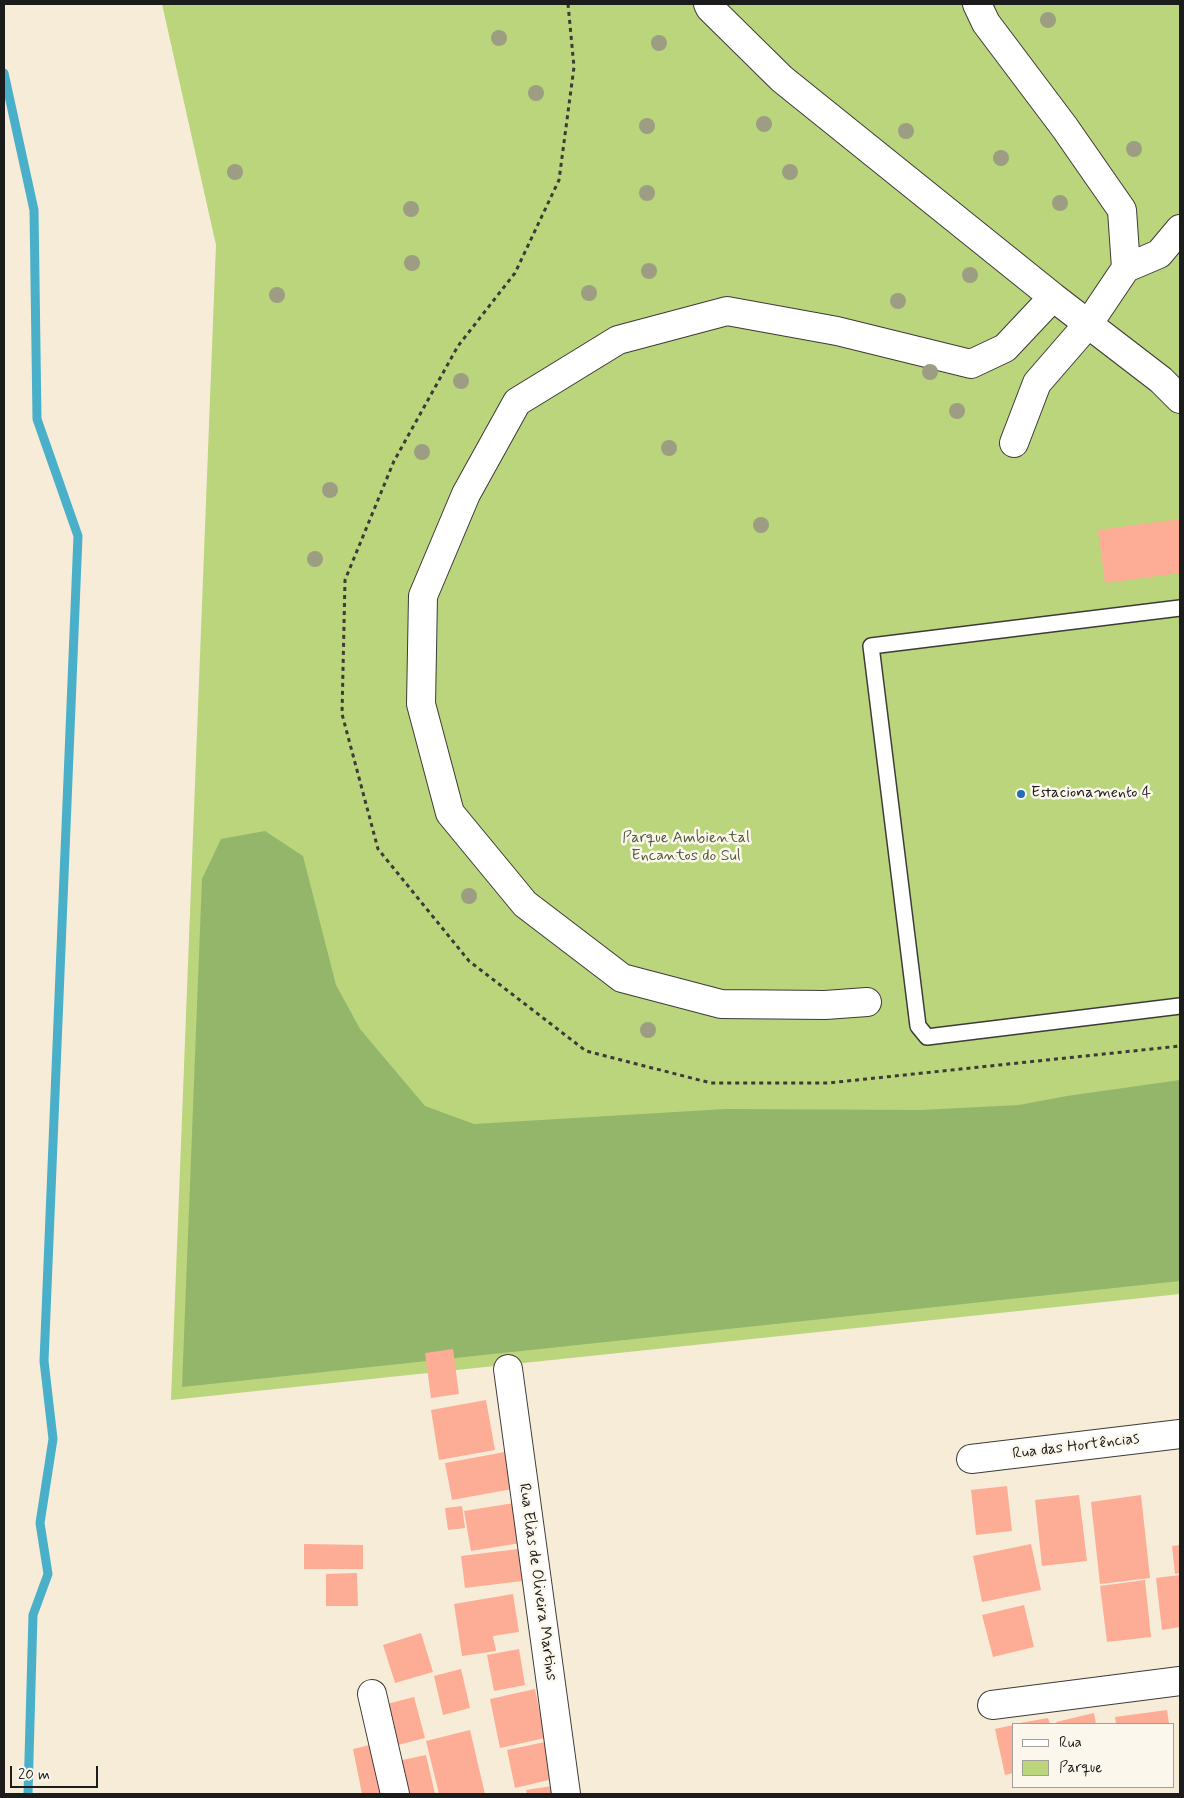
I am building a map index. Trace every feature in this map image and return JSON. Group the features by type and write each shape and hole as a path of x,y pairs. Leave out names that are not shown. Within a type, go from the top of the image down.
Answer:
{"street":[{"path":"708,4 782,80 1053,297 1161,380 1180,399"},
{"path":"977,4 986,23 1065,128 1122,210 1126,268"},
{"path":"1014,443 1037,383 1089,323 1126,268 1159,254 1180,229"},
{"path":"867,1002 825,1005 721,1004 622,978 525,904 450,813 421,704 424,596 466,494 517,402 618,340 727,310 837,331 971,364 1005,348 1053,297"},
{"name":"Rua Elias de Oliveira Martins","path":"508,1369 566,1794"},
{"name":"Rua das Hortências","path":"971,1460 1180,1434"},
{"path":"992,1705 1180,1681"},
{"path":"372,1694 395,1794"}],"lane":[{"path":"1180,608 871,646 918,1026 927,1037 1180,1006"}],"path":[{"path":"568,4 574,67 559,180 515,274 458,346 394,461 345,580 342,714 378,849 470,961 586,1050 711,1082 828,1083 1180,1046"}],"green space":[{"name":"Parque Ambiental Encantos do Sul","path":"162,4 1180,4 1180,1294 171,1400 216,245"},
{"path":"265,831 303,856 336,985 360,1029 425,1106 474,1124 726,1109 921,1110 1019,1105 1067,1096 1180,1080 1180,1281 182,1387 202,879 221,839"}],"building":[{"path":"1180,519 1180,573 1105,583 1098,530"},
{"path":"453,1349 459,1394 431,1398 425,1353"},
{"path":"486,1400 495,1450 439,1460 431,1410"},
{"path":"505,1452 512,1489 452,1500 445,1463"},
{"path":"1007,1486 1012,1531 976,1535 971,1490"},
{"path":"1079,1495 1087,1561 1042,1566 1035,1500"},
{"path":"1141,1495 1150,1578 1100,1584 1091,1502"},
{"path":"514,1503 521,1543 471,1551 464,1511"},
{"path":"462,1506 465,1528 448,1530 445,1508"},
{"path":"304,1544 363,1545 363,1569 304,1569"},
{"path":"1031,1544 1041,1590 982,1602 973,1556"},
{"path":"1180,1545 1180,1573 1175,1574 1172,1546"},
{"path":"518,1549 522,1581 465,1588 461,1556"},
{"path":"357,1573 358,1606 326,1606 326,1574"},
{"path":"1180,1575 1180,1627 1162,1630 1156,1578"},
{"path":"1145,1580 1151,1637 1107,1642 1100,1586"},
{"path":"513,1594 519,1632 493,1636 496,1651 462,1656 454,1604"},
{"path":"1024,1605 1034,1647 993,1657 982,1615"},
{"path":"421,1633 433,1672 395,1683 383,1645"},
{"path":"519,1649 525,1685 494,1691 487,1655"},
{"path":"461,1669 470,1708 443,1715 434,1676"},
{"path":"535,1689 545,1738 500,1748 490,1699"},
{"path":"414,1697 425,1738 398,1745 387,1704"},
{"path":"1167,1710 1169,1723 1116,1723 1115,1717"},
{"path":"1094,1713 1096,1723 1056,1723"},
{"path":"1048,1718 1050,1723 1020,1723"},
{"path":"1012,1725 1012,1773 1005,1775 995,1729"},
{"path":"470,1730 485,1794 439,1794 426,1741"},
{"path":"545,1742 553,1779 515,1788 507,1750"},
{"path":"378,1743 385,1794 362,1794 353,1749"},
{"path":"426,1755 435,1794 401,1794 393,1762"},
{"path":"552,1786 553,1794 527,1794 526,1790"}],"waterway":[{"path":"4,73 34,210 37,419 78,536 44,1361 53,1439 40,1523 48,1574 33,1615 28,1794"}],"place":[{"name":"Estacionamento 4","path":"1021,794"}]}
